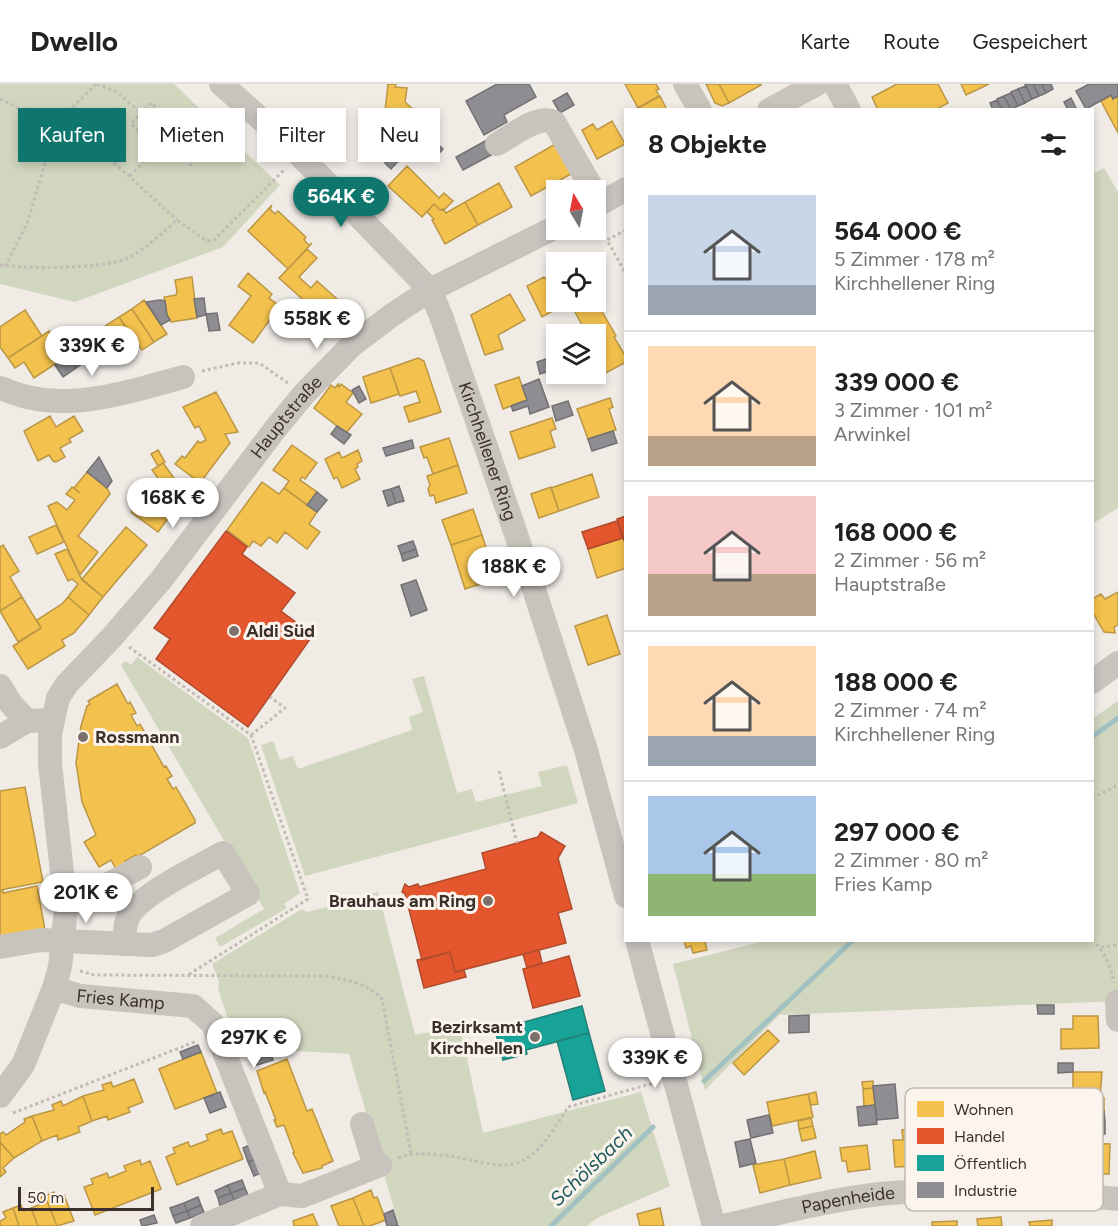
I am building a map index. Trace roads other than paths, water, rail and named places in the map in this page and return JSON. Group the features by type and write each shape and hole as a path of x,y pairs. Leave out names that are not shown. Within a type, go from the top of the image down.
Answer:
{"street":[{"name":"Kirchhellener Ring","path":"221,84 259,116 299,155 430,290 514,529 579,728 602,804 624,890"},
{"path":"685,84 699,108"},
{"path":"773,108 817,84"},
{"path":"835,84 848,108"},
{"path":"497,144 539,120 551,120 586,180"},
{"path":"606,195 624,190"},
{"name":"Hauptstraße","path":"4,1105 23,1065 57,978 64,940 65,894 50,764 52,720 58,698 67,684 113,636 161,580 304,394 351,345 430,290 546,232"},
{"path":"0,388 26,397 71,401 139,389 183,377"},
{"path":"1094,681 1118,663"},
{"path":"0,686 11,704 27,721"},
{"path":"0,737 27,721 52,720"},
{"path":"0,947 41,940 64,940 125,944 152,945 164,941 248,894 223,853 147,897 134,908 126,921 125,944"},
{"path":"65,894 101,889 140,867"},
{"path":"638,942 714,1226"},
{"name":"Fries Kamp","path":"57,978 80,996 193,1006 213,1024 280,1194"},
{"path":"202,1226 280,1194 302,1196 377,1165 362,1124"},
{"name":"Papenheide","path":"723,1226 831,1202 905,1193"},
{"name":"Papenheide","path":"1103,1198 1118,1199"}],"waterway":[{"name":"Schölsbach","path":"1094,736 1118,718"},
{"name":"Schölsbach","path":"704,1081 851,942"},
{"name":"Schölsbach","path":"551,1226 653,1127"}],"place":[{"name":"Aldi Süd","path":"234,631"},
{"name":"Rossmann","path":"83,737"},
{"name":"Brauhaus am Ring","path":"488,901"},
{"name":"Bezirksamt Kirchhellen","path":"535,1037"}]}
